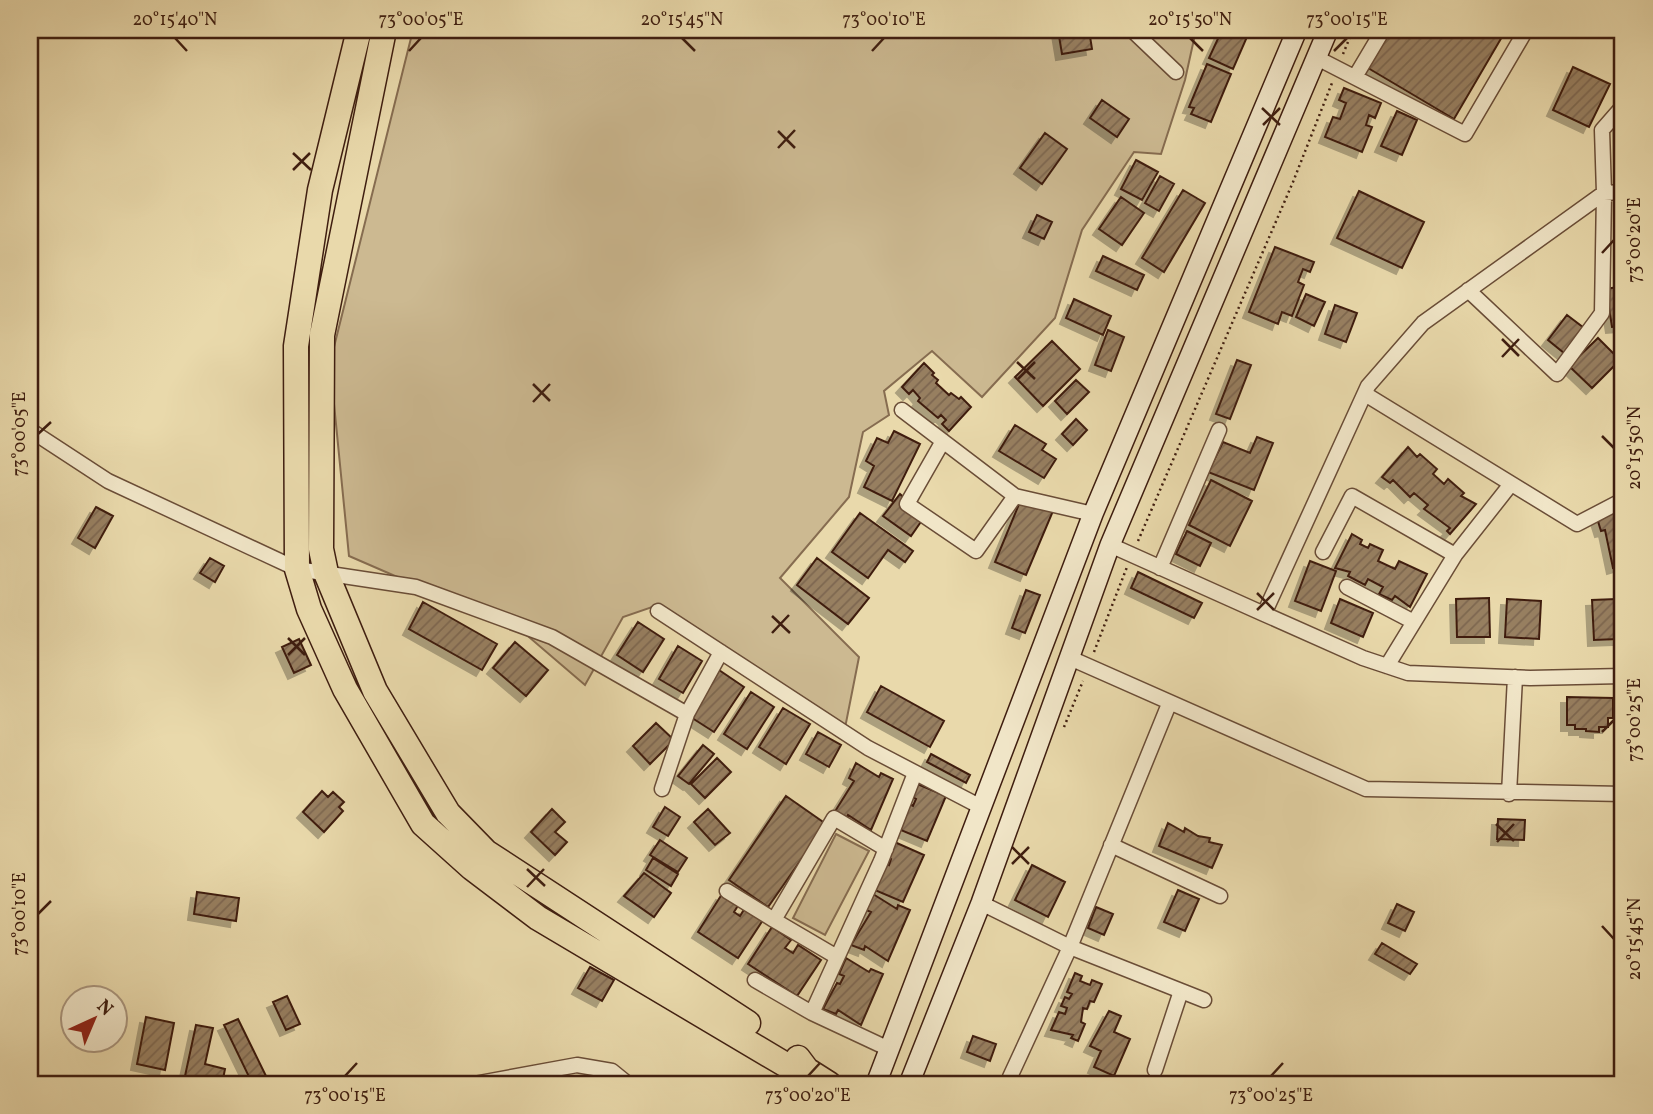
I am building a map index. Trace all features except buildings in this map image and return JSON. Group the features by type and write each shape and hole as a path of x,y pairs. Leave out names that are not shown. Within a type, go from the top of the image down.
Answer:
{"highway":[{"path":"359,30 320,190 296,346 297,569 309,609 345,690 422,824 472,868 538,918 786,1065 807,1070"},
{"path":"384,30 322,335 321,549 326,573 375,691 448,814 486,852 792,1052 807,1070 829,1084"}],"main road":[{"path":"876,1084 1093,514 1297,30"},
{"path":"909,1084 981,903 1110,545 1328,30"},
{"path":"1085,535 1110,545"}],"street":[{"path":"1132,30 1176,72"},
{"path":"1355,77 1383,30"},
{"path":"1317,58 1465,134 1526,30"},
{"path":"1468,290 1557,374 1602,313 1602,130 1623,106"},
{"path":"1264,614 1365,394 1423,323 1604,193 1623,192"},
{"path":"1365,394 1577,524 1623,500"},
{"path":"902,410 1015,496 1093,514"},
{"path":"30,430 108,481 297,569 416,587 552,638 687,714"},
{"path":"1160,568 1219,430"},
{"path":"943,441 907,504 976,551 1015,496"},
{"path":"1387,666 1412,621 1455,555 1511,484"},
{"path":"1323,552 1352,496 1455,555"},
{"path":"1110,545 1264,614 1408,673 1515,677 1623,676"},
{"path":"1347,587 1412,621"},
{"path":"658,611 868,748 983,808"},
{"path":"662,789 687,714 721,652"},
{"path":"1070,658 1366,789 1509,794 1623,794"},
{"path":"1509,794 1515,677"},
{"path":"1010,1077 1069,947 1169,704"},
{"path":"812,1013 886,849 915,773"},
{"path":"774,920 834,818 886,849"},
{"path":"1111,845 1220,897"},
{"path":"727,891 837,957"},
{"path":"981,903 1069,947 1204,1000"},
{"path":"755,980 812,1013 890,1049"},
{"path":"1155,1070 1181,991"},
{"path":"474,1084 577,1065 612,1071 628,1084"}],"shaded area":[{"path":"413,30 1196,30 1185,80 1161,154 1134,152 1082,230 1055,318 982,397 932,351 884,391 889,415 863,432 849,497 780,578 859,657 845,728 652,607 623,617 585,685 522,631 349,556 330,363"},
{"path":"836,834 869,851 825,935 793,918"}]}
